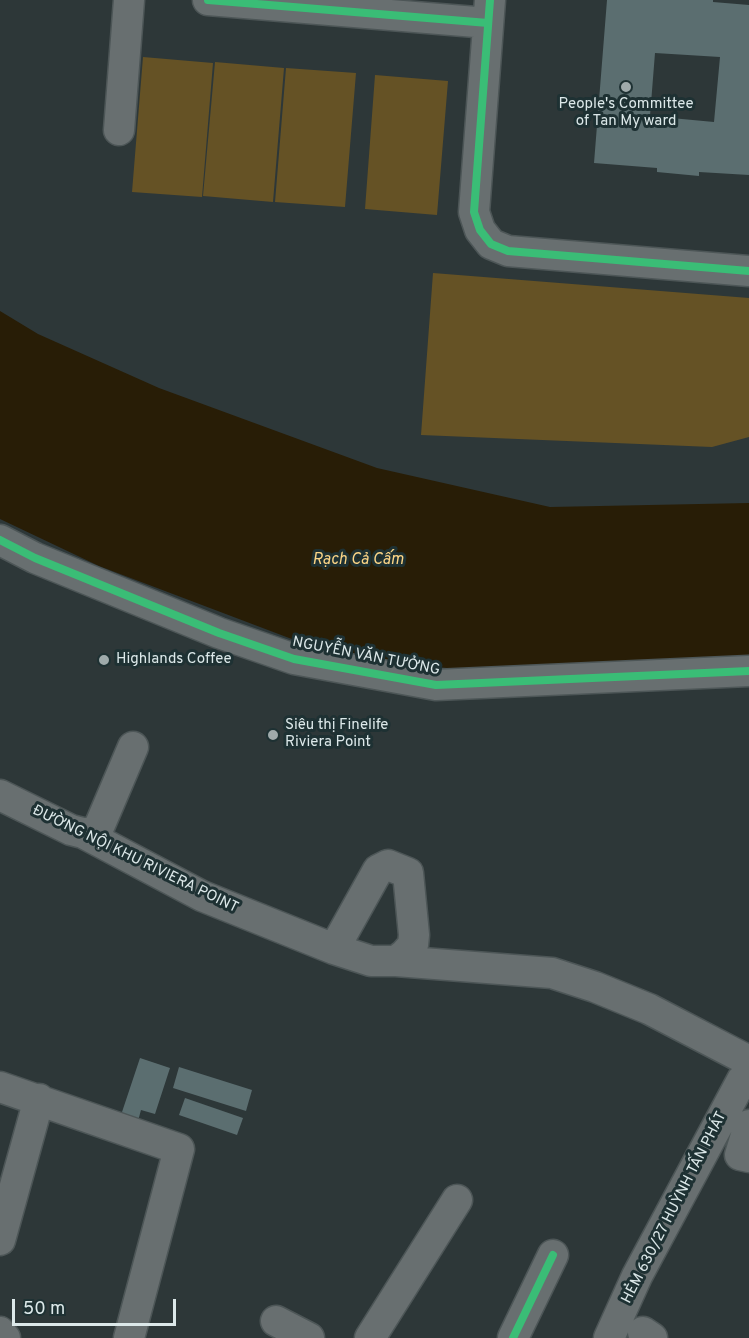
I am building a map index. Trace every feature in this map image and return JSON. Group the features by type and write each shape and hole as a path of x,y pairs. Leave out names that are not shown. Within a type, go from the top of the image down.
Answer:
{"street":[{"path":"119,130 129,0"},
{"path":"208,0 489,11 474,212 480,230 491,244 508,251 749,270"},
{"name":"NGUYỄN VĂN TƯỞNG","path":"0,540 35,558 197,624 294,659 436,686 749,671"},
{"path":"83,833 91,833 99,827 133,747"},
{"name":"ĐƯỜNG NỘI KHU RIVIERA POINT","path":"0,795 71,830 83,833 202,896 334,949 371,961 552,973 595,987 649,1009 745,1070"},
{"path":"334,949 378,870 388,865 408,873 414,935 413,945 396,961"},
{"name":"HẺM 630/27 HUỲNH TẤN PHÁT","path":"609,1338 637,1276 745,1070"},
{"path":"0,1087 179,1149 129,1338"},
{"path":"0,1240 39,1099"},
{"path":"749,1125 740,1155 749,1157"},
{"path":"370,1338 457,1200"},
{"path":"513,1338 553,1254"},
{"path":"276,1322 309,1338"},
{"path":"0,1332 5,1338"}],"shaded area":[{"path":"143,57 213,63 202,197 132,192"},
{"path":"215,62 284,68 273,202 203,196"},
{"path":"286,68 356,73 345,207 275,202"},
{"path":"375,75 448,81 437,215 365,209"},
{"path":"433,273 749,298 749,437 712,447 421,435"}],"water":[{"name":"Rạch Cả Cấm","path":"0,311 38,334 159,388 377,468 550,507 749,503 749,657 508,675 334,655 99,566 0,519"}],"building":[{"name":"People's Committee of Tan My ward","path":"607,0 713,0 713,2 749,5 749,175 699,172 699,176 657,172 657,168 594,163","holes":["655,53 720,57 714,122 650,116"]},
{"path":"140,1058 170,1068 155,1114 141,1110 138,1121 121,1115"},
{"path":"179,1067 252,1090 246,1111 173,1088"},
{"path":"185,1098 243,1118 237,1135 179,1115"}],"cycle path":[{"path":"208,0 488,23"},
{"path":"490,0 474,212 480,230 491,244 508,251 749,271"},
{"path":"0,540 35,558 219,633 294,659 436,685 749,671"},
{"path":"513,1338 553,1255"}],"place":[{"name":"People's Committee of Tan My ward","path":"626,87"},
{"name":"Highlands Coffee","path":"104,660"},
{"name":"Siêu thị Finelife Riviera Point","path":"273,735"}]}
